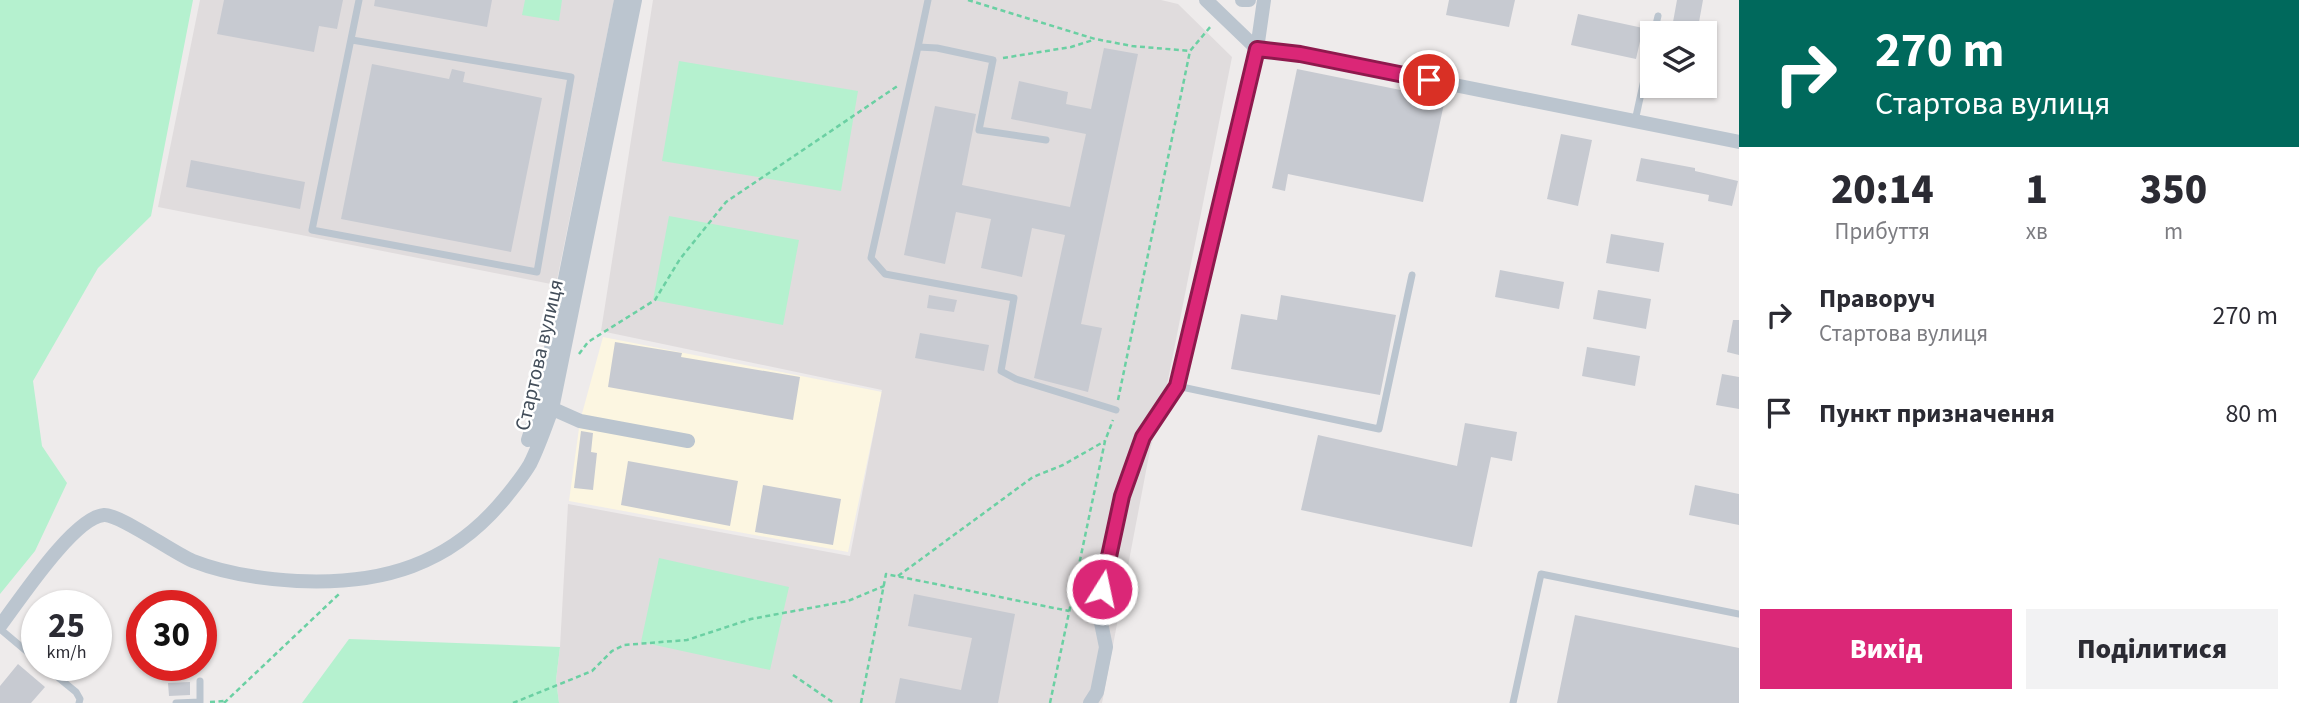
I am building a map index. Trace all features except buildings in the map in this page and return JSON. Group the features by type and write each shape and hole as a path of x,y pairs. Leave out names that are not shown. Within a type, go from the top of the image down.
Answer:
{"street":[{"name":"Стартова вулиця","path":"528,440 546,406 621,0"},
{"name":"Стартова вулиця","path":"0,627 61,546 93,518 104,515 118,517 144,535 192,561 232,572 281,580 316,582 353,581 388,575 426,562 459,543 493,513 529,466 546,406 635,0"},
{"path":"1206,0 1257,49 1300,54 1739,142"},
{"path":"1242,0 1249,0"},
{"path":"1090,703 1097,692 1106,647 1099,612 1106,565 1122,496 1143,437 1177,386 1257,49 1264,0"},
{"path":"546,406 580,421 688,441"}],"lane":[{"path":"352,40 571,77 537,272 312,230 359,0"},
{"path":"928,0 871,258 885,274 1014,298 1001,371 1016,379 1116,410"},
{"path":"1657,21 1658,16"},
{"path":"918,47 937,48 993,60 979,130 1046,140"},
{"path":"1635,121 1640,98"},
{"path":"1177,386 1379,429 1412,275"},
{"path":"1513,703 1541,574 1739,614"},
{"path":"0,627 21,646"},
{"path":"63,681 76,692 79,703"},
{"path":"176,703 200,702 200,681"}],"path":[{"path":"968,0 1095,39 1132,46 1190,51"},
{"path":"1050,703 1105,441 1116,410 1190,51 1222,13"},
{"path":"993,60 1071,47 1095,39"},
{"path":"577,355 588,342 655,300 680,260 726,202 910,78"},
{"path":"898,577 1033,477 1071,461 1105,441"},
{"path":"860,703 886,575 1069,611"},
{"path":"513,703 592,671 612,651 624,646 687,640 751,619 848,601 884,586"},
{"path":"200,702 225,702 344,590"},
{"path":"793,675 834,703"}],"shaded area":[{"path":"200,0 614,0 556,285 158,207"},
{"path":"653,0 1161,0 1178,4 1232,57 1167,385 1150,450 1102,703 559,703 556,680 568,504 850,556 882,390 601,331"},
{"path":"603,337 882,392 848,552 569,501 580,421"}],"green space":[{"path":"0,0 193,0 151,216 98,268 33,381 42,446 67,483 35,551 0,594"},
{"path":"525,0 562,0 559,21 522,15"},
{"path":"679,61 858,91 841,191 662,161"},
{"path":"669,216 799,240 783,325 653,300"},
{"path":"659,558 789,587 770,670 641,642"},
{"path":"349,639 560,647 556,680 559,703 302,703"}],"route":[{"path":"1102,589 1122,496 1143,437 1177,386 1257,49 1300,54 1429,80"}]}
